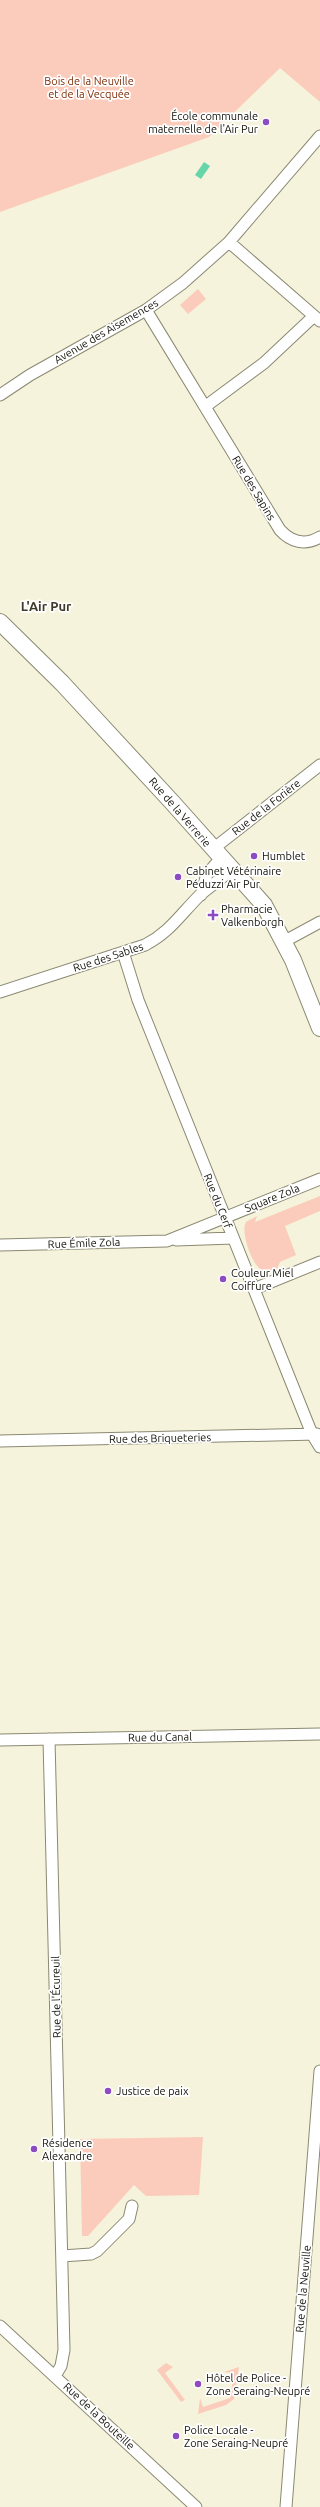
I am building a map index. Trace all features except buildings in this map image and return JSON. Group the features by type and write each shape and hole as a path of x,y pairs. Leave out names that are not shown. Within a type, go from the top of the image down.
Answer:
{"street":[{"name":"Avenue des Aisemences","path":"0,395 30,375 146,310 183,283 229,242 320,136"},
{"path":"206,406 264,363 317,319 229,242"},
{"name":"Rue des Sapins","path":"146,310 206,406 280,530 288,538 296,542 306,543 320,537"},
{"name":"Rue de la Verrerie","path":"0,622 83,706 186,816 222,859 264,905 285,941 320,1028"},
{"name":"Rue de la Forière","path":"222,859 320,765"},
{"name":"Rue des Sables","path":"0,992 145,946 161,937 200,895 216,884 222,859"},
{"path":"285,941 320,922"},
{"name":"Rue du Cerf","path":"123,952 138,1000 233,1238 316,1434 320,1447"},
{"name":"Square Zola","path":"225,1218 320,1179"},
{"name":"Rue Émile Zola","path":"167,1241 225,1218"},
{"name":"Rue Émile Zola","path":"0,1245 233,1238"},
{"path":"254,1289 320,1262"},
{"name":"Rue des Briqueteries","path":"0,1441 316,1434"},
{"name":"Rue du Canal","path":"0,1740 320,1734"},
{"name":"Rue de l'Écureuil","path":"49,1739 64,2350 61,2366 55,2376"},
{"name":"Rue de la Neuville","path":"286,2507 320,2071"},
{"path":"62,2256 91,2254 97,2251 129,2219 132,2206"},
{"name":"Rue de la Bouteille","path":"0,2326 196,2507"}],"green space":[{"name":"Bois de la Neuville et de la Vecquée","path":"0,0 320,0 320,102 280,68 209,137 0,212"},
{"path":"198,289 206,299 188,314 180,305"},
{"path":"320,1196 320,1211 285,1226 296,1255 280,1262 277,1269 266,1271 258,1267 254,1262 248,1248 245,1233 246,1222 257,1216 255,1222"},
{"path":"203,2137 199,2195 146,2196 134,2185 88,2236 82,2236 80,2139"},
{"path":"166,2363 173,2367 165,2373 185,2400 181,2402 157,2370"},
{"path":"239,2367 234,2399 226,2405 198,2414 200,2398 203,2407 230,2398 234,2373 224,2372"}],"shaded area":[{"path":"204,162 210,166 201,179 195,175"}],"place":[{"name":"École communale maternelle de l'Air Pur","path":"266,122"},
{"name":"Humblet","path":"254,856"},
{"name":"Cabinet Vétérinaire Péduzzi Air Pur","path":"178,877"},
{"name":"Pharmacie Valkenborgh","path":"213,915"},
{"name":"Couleur Miel Coiffure","path":"223,1279"},
{"name":"Justice de paix","path":"108,2091"},
{"name":"Résidence Alexandre","path":"34,2149"},
{"name":"Hôtel de Police - Zone Seraing-Neupré","path":"198,2384"},
{"name":"Police Locale - Zone Seraing-Neupré","path":"176,2436"}],"district":[{"name":"L'Air Pur","path":"46,606"}]}
